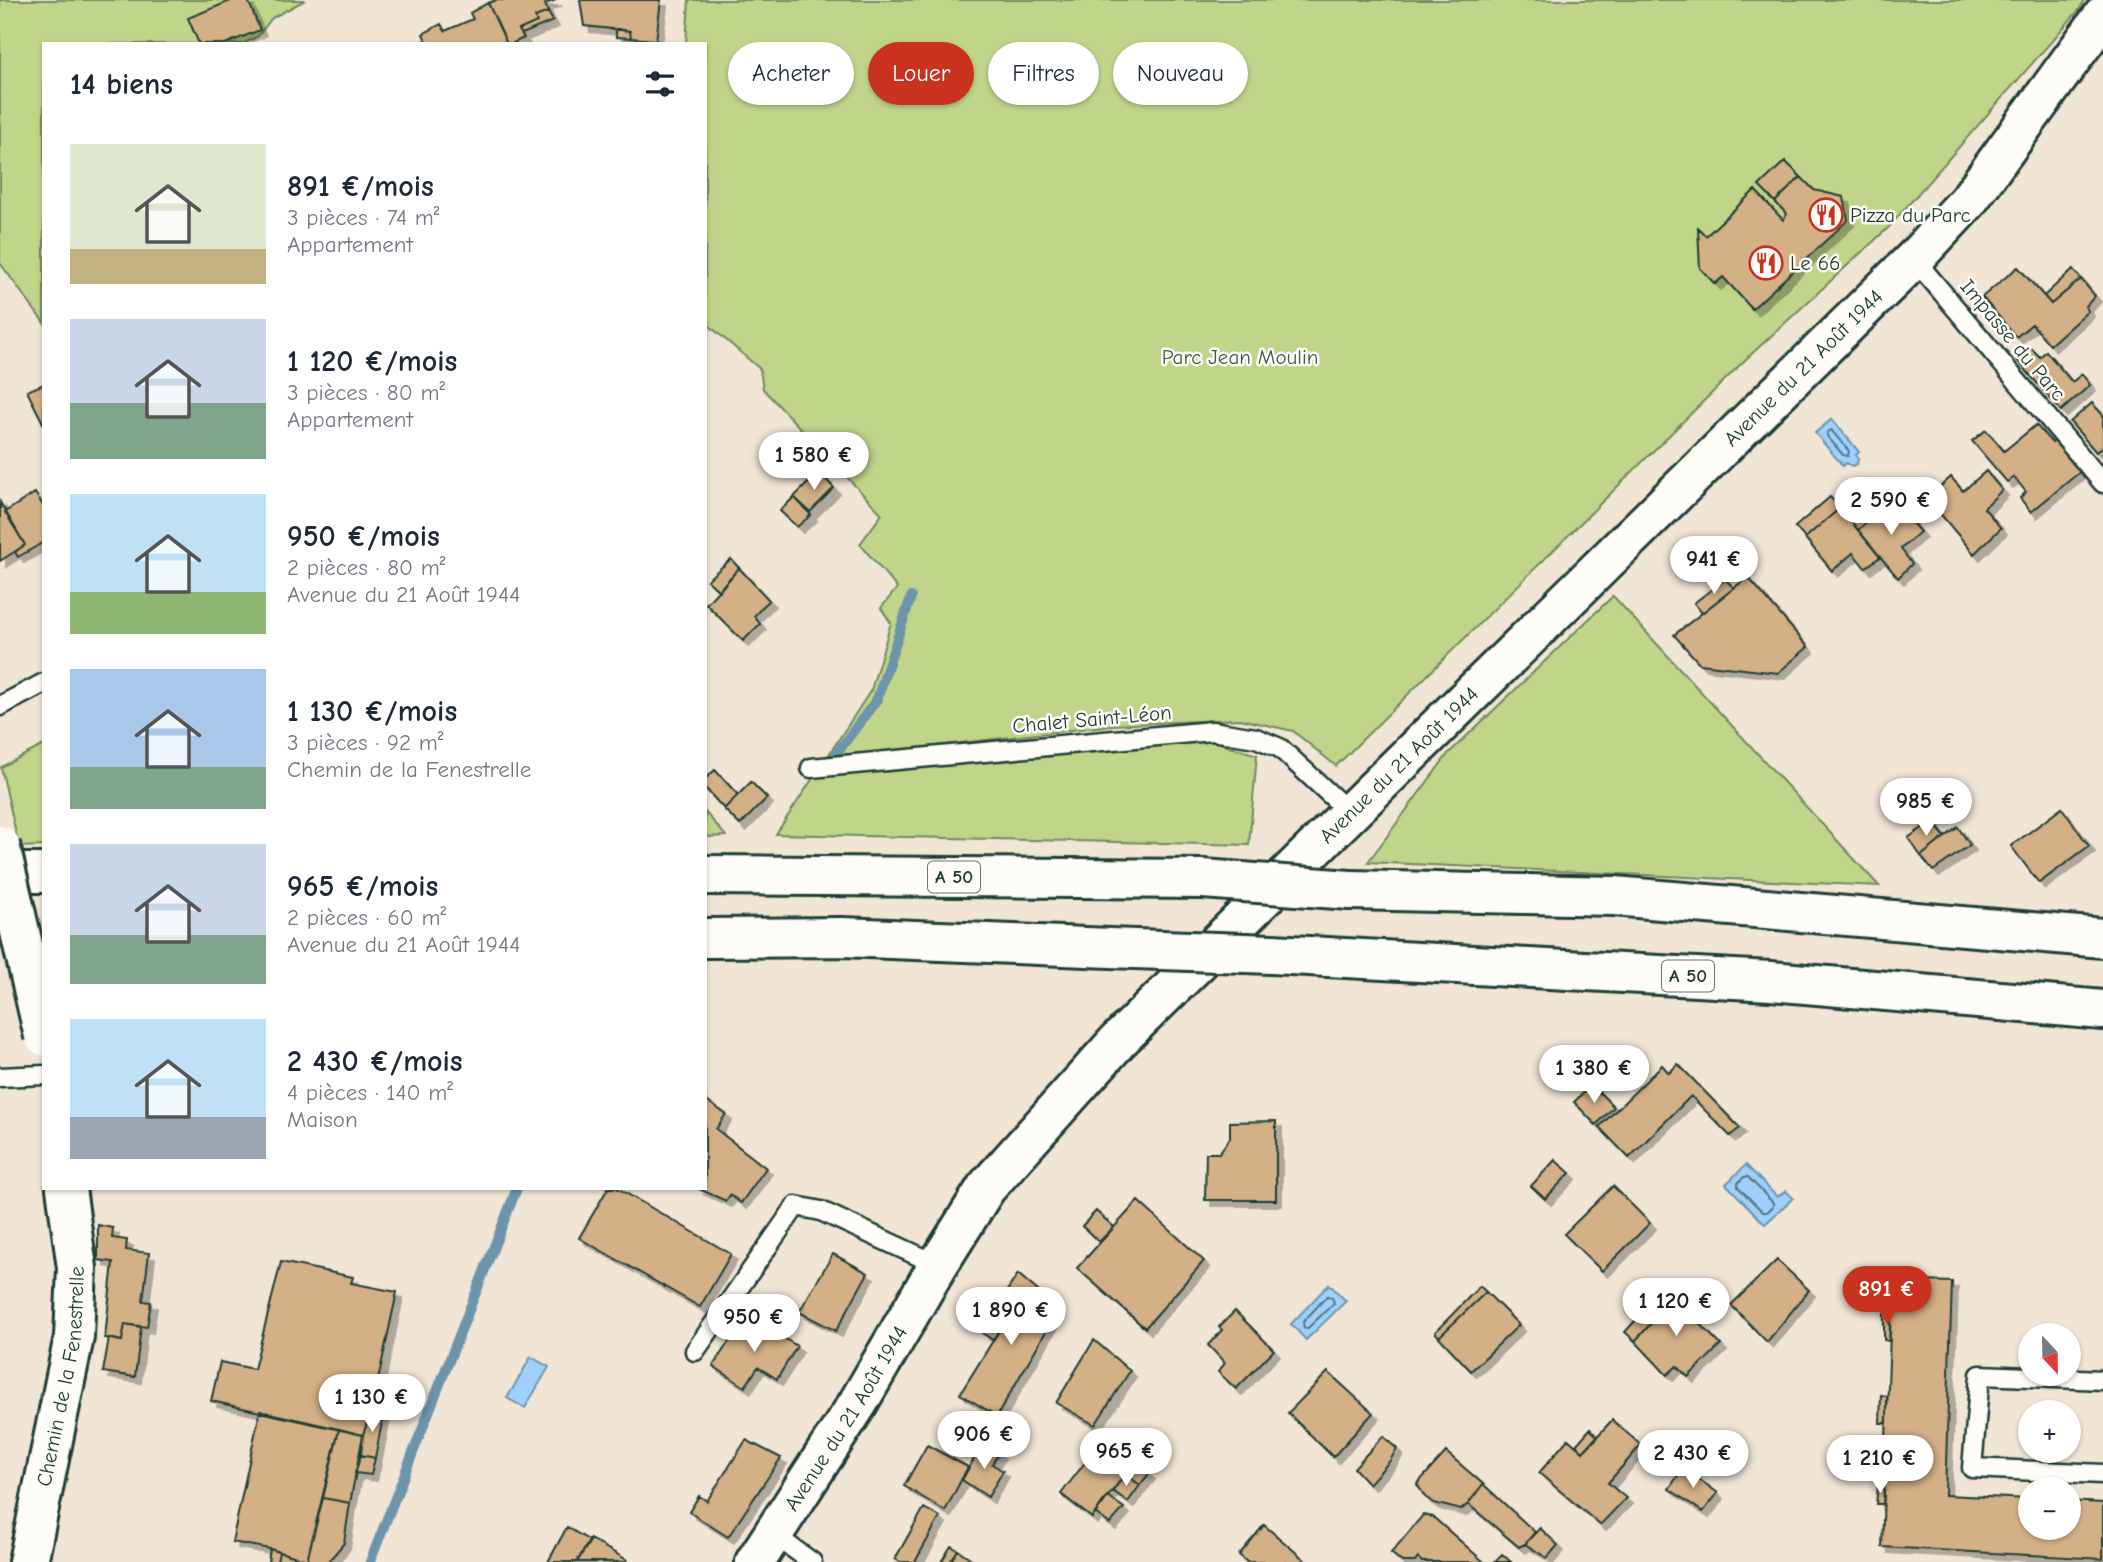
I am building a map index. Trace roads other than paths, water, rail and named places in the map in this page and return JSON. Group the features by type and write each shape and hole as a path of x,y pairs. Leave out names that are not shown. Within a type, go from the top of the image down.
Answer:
{"main road":[{"name":"Avenue du 21 Août 1944","path":"764,1548 858,1403 986,1188 1118,1041 1914,258 1968,201 2100,26"},
{"path":"0,845 42,1027"},
{"path":"0,873 42,873"},
{"name":"A 50","path":"707,875 1203,879 1350,890 1614,896 2103,939"},
{"name":"A 50","path":"707,938 842,937 1272,954 1771,981 2103,1010"},
{"path":"0,943 42,943"},
{"name":"Chemin de la Fenestrelle","path":"28,1562 74,1337 77,1268 66,1190"}],"lane":[{"name":"Impasse du Parc","path":"1914,258 2103,483"},
{"path":"0,706 42,683"},
{"name":"Chalet Saint-Léon","path":"811,768 1212,731 1256,738 1280,748 1351,814"},
{"path":"0,1077 42,1074"},
{"path":"695,1351 796,1206 821,1210 938,1265"},
{"path":"2103,1380 1980,1375 1972,1468 2103,1474"},
{"path":"764,1548 812,1562"}],"water":[{"path":"1832,419 1859,452 1856,455 1857,464 1852,466 1846,463 1843,466 1815,433"},
{"path":"1746,1165 1777,1197 1786,1191 1793,1198 1765,1224 1726,1184"},
{"path":"1329,1284 1346,1301 1306,1340 1291,1324"},
{"path":"531,1357 549,1367 525,1408 507,1398"}],"waterway":[{"path":"831,761 877,699 911,597"},
{"path":"370,1562 516,1190"}],"place":[{"name":"Pizza du Parc","path":"1826,215"},
{"name":"Le 66","path":"1766,263"}],"park label":[{"name":"Parc Jean Moulin","path":"1240,357"}]}
